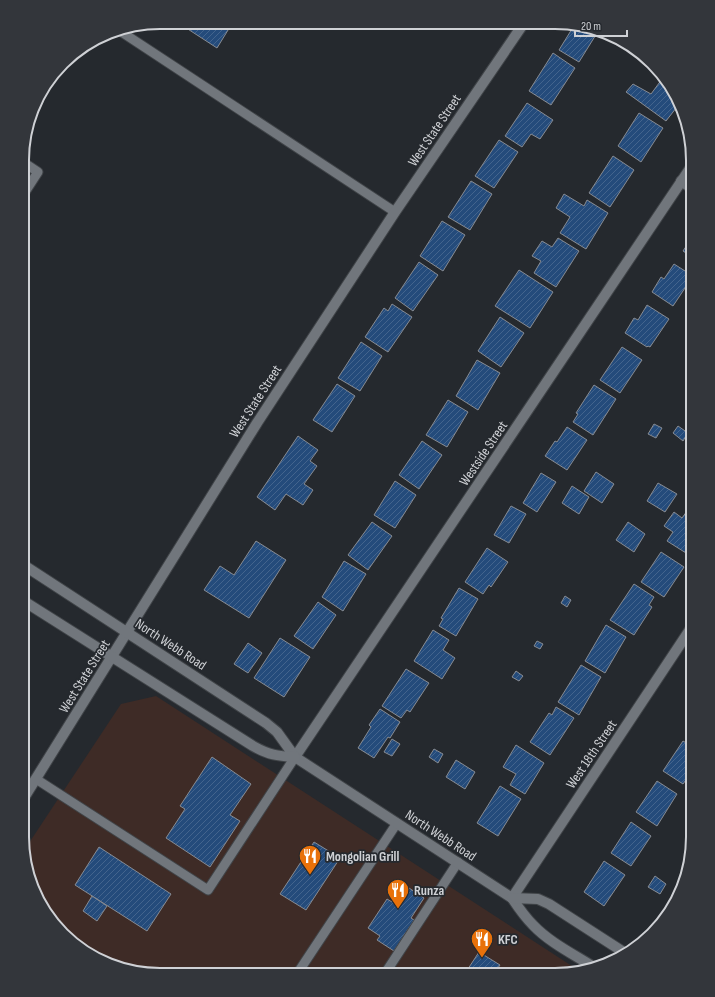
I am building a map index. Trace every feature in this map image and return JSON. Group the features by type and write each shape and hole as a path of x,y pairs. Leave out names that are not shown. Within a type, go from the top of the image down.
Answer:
{"street":[{"name":"West State Street","path":"29,790 257,423 395,212 520,29"},
{"name":"Westside Street","path":"295,757 686,174"},
{"path":"681,181 686,184"},
{"name":"North Webb Road","path":"29,568 266,723 277,732 295,757 512,898 534,926 552,940 589,964"},
{"name":"North Webb Road","path":"29,604 259,749 276,756 295,757"},
{"name":"West 18th Street","path":"512,898 686,636"},
{"name":"North Webb Road","path":"512,898 538,900 549,904 620,950"}],"lane":[{"path":"124,34 395,212"},
{"path":"29,166 38,172 29,186"},
{"path":"36,779 208,890 295,757"},
{"path":"301,968 397,823"},
{"path":"388,968 458,862"}],"shaded area":[{"path":"156,696 573,967 160,968 126,964 87,946 62,923 51,910 39,887 33,871 29,842 121,704"}],"building":[{"path":"188,29 229,29 217,48"},
{"path":"571,30 595,35 579,62 559,50"},
{"path":"553,53 575,68 551,105 529,91"},
{"path":"660,82 664,87 675,109 666,121 626,92 633,84 651,94"},
{"path":"527,103 553,120 540,139 531,134 522,147 505,136"},
{"path":"639,113 663,128 641,162 618,146"},
{"path":"499,140 518,152 494,188 475,176"},
{"path":"613,156 634,170 610,207 589,193"},
{"path":"471,181 492,194 470,230 448,217"},
{"path":"564,194 584,206 587,200 608,213 586,249 560,233 570,217 556,208"},
{"path":"442,221 465,235 443,271 420,256"},
{"path":"558,238 579,251 556,287 534,273 541,261 532,256 542,241 552,247"},
{"path":"419,262 438,275 413,311 395,298"},
{"path":"674,264 686,272 686,286 673,306 652,292 661,277 664,279"},
{"path":"519,270 553,292 530,328 495,306"},
{"path":"392,304 412,317 388,352 365,337 384,308 388,311"},
{"path":"647,305 669,319 650,347 647,347 625,333 634,318 638,320"},
{"path":"500,317 524,333 501,367 478,351"},
{"path":"361,342 382,356 360,391 338,378"},
{"path":"622,347 642,360 620,393 600,380"},
{"path":"477,360 500,373 478,410 456,396"},
{"path":"337,384 355,396 332,432 313,420"},
{"path":"594,385 616,399 593,435 573,422 578,414 576,413"},
{"path":"448,400 468,412 447,447 426,435"},
{"path":"654,424 662,428 656,438 648,434"},
{"path":"678,426 686,432 686,436 683,441 673,433"},
{"path":"567,427 587,440 567,470 545,456"},
{"path":"298,436 318,450 310,461 317,466 304,484 313,490 303,505 286,494 275,510 257,497"},
{"path":"422,441 442,455 419,489 399,475"},
{"path":"596,472 614,484 602,503 584,491"},
{"path":"541,473 556,482 537,512 523,503"},
{"path":"395,481 416,495 395,528 374,515"},
{"path":"658,483 677,494 665,512 647,501"},
{"path":"572,486 589,497 579,514 562,503"},
{"path":"511,506 526,514 509,543 494,535"},
{"path":"674,512 682,518 686,512 686,553 667,541 673,532 664,526"},
{"path":"372,522 392,536 368,570 348,555"},
{"path":"628,522 645,534 634,552 616,540"},
{"path":"256,541 286,560 249,618 204,590 220,566 234,575"},
{"path":"487,548 508,562 491,587 489,585 483,594 465,582"},
{"path":"661,552 684,567 664,597 641,582"},
{"path":"344,561 366,574 343,611 322,597"},
{"path":"634,584 654,597 649,605 652,607 634,635 610,620"},
{"path":"459,588 478,599 456,636 439,626 443,619 441,618"},
{"path":"565,596 571,600 567,607 561,603"},
{"path":"318,602 336,615 313,649 294,636"},
{"path":"606,625 626,637 605,673 585,661"},
{"path":"433,630 449,640 443,650 455,658 442,679 414,661"},
{"path":"280,638 310,657 284,697 254,678"},
{"path":"537,641 543,644 540,649 534,646"},
{"path":"248,643 262,653 248,673 234,664"},
{"path":"581,665 601,677 579,715 558,702"},
{"path":"406,669 429,683 410,712 407,710 401,718 382,706"},
{"path":"516,671 523,676 519,681 512,677"},
{"path":"556,707 574,718 550,755 530,742 549,713 552,715"},
{"path":"380,709 400,722 390,738 388,737 374,758 358,748 371,727 369,725"},
{"path":"392,739 400,744 392,756 384,752"},
{"path":"683,741 686,743 686,780 683,784 663,771"},
{"path":"516,745 544,763 525,794 510,785 516,774 503,767"},
{"path":"434,749 443,754 438,763 429,757"},
{"path":"212,757 251,784 230,815 240,821 210,867 166,838 185,809 180,806"},
{"path":"456,760 475,772 465,789 446,777"},
{"path":"657,781 677,794 657,826 636,812"},
{"path":"500,786 521,799 498,836 477,823"},
{"path":"631,822 651,836 631,866 611,853"},
{"name":"Mongolian Grill","path":"314,842 340,858 306,910 280,894"},
{"path":"99,847 171,894 147,931 75,885"},
{"path":"604,861 625,875 604,906 584,892"},
{"path":"655,876 666,884 660,894 648,887"},
{"name":"Runza","path":"403,884 424,898 411,918 414,920 394,951 377,940 380,936 368,928 387,899 392,902"},
{"path":"92,896 107,906 97,921 83,911"},
{"path":"479,952 500,965 498,968 469,968"}],"place":[{"name":"Mongolian Grill","path":"310,876"},
{"name":"Runza","path":"398,910"},
{"name":"KFC","path":"482,958"}]}
